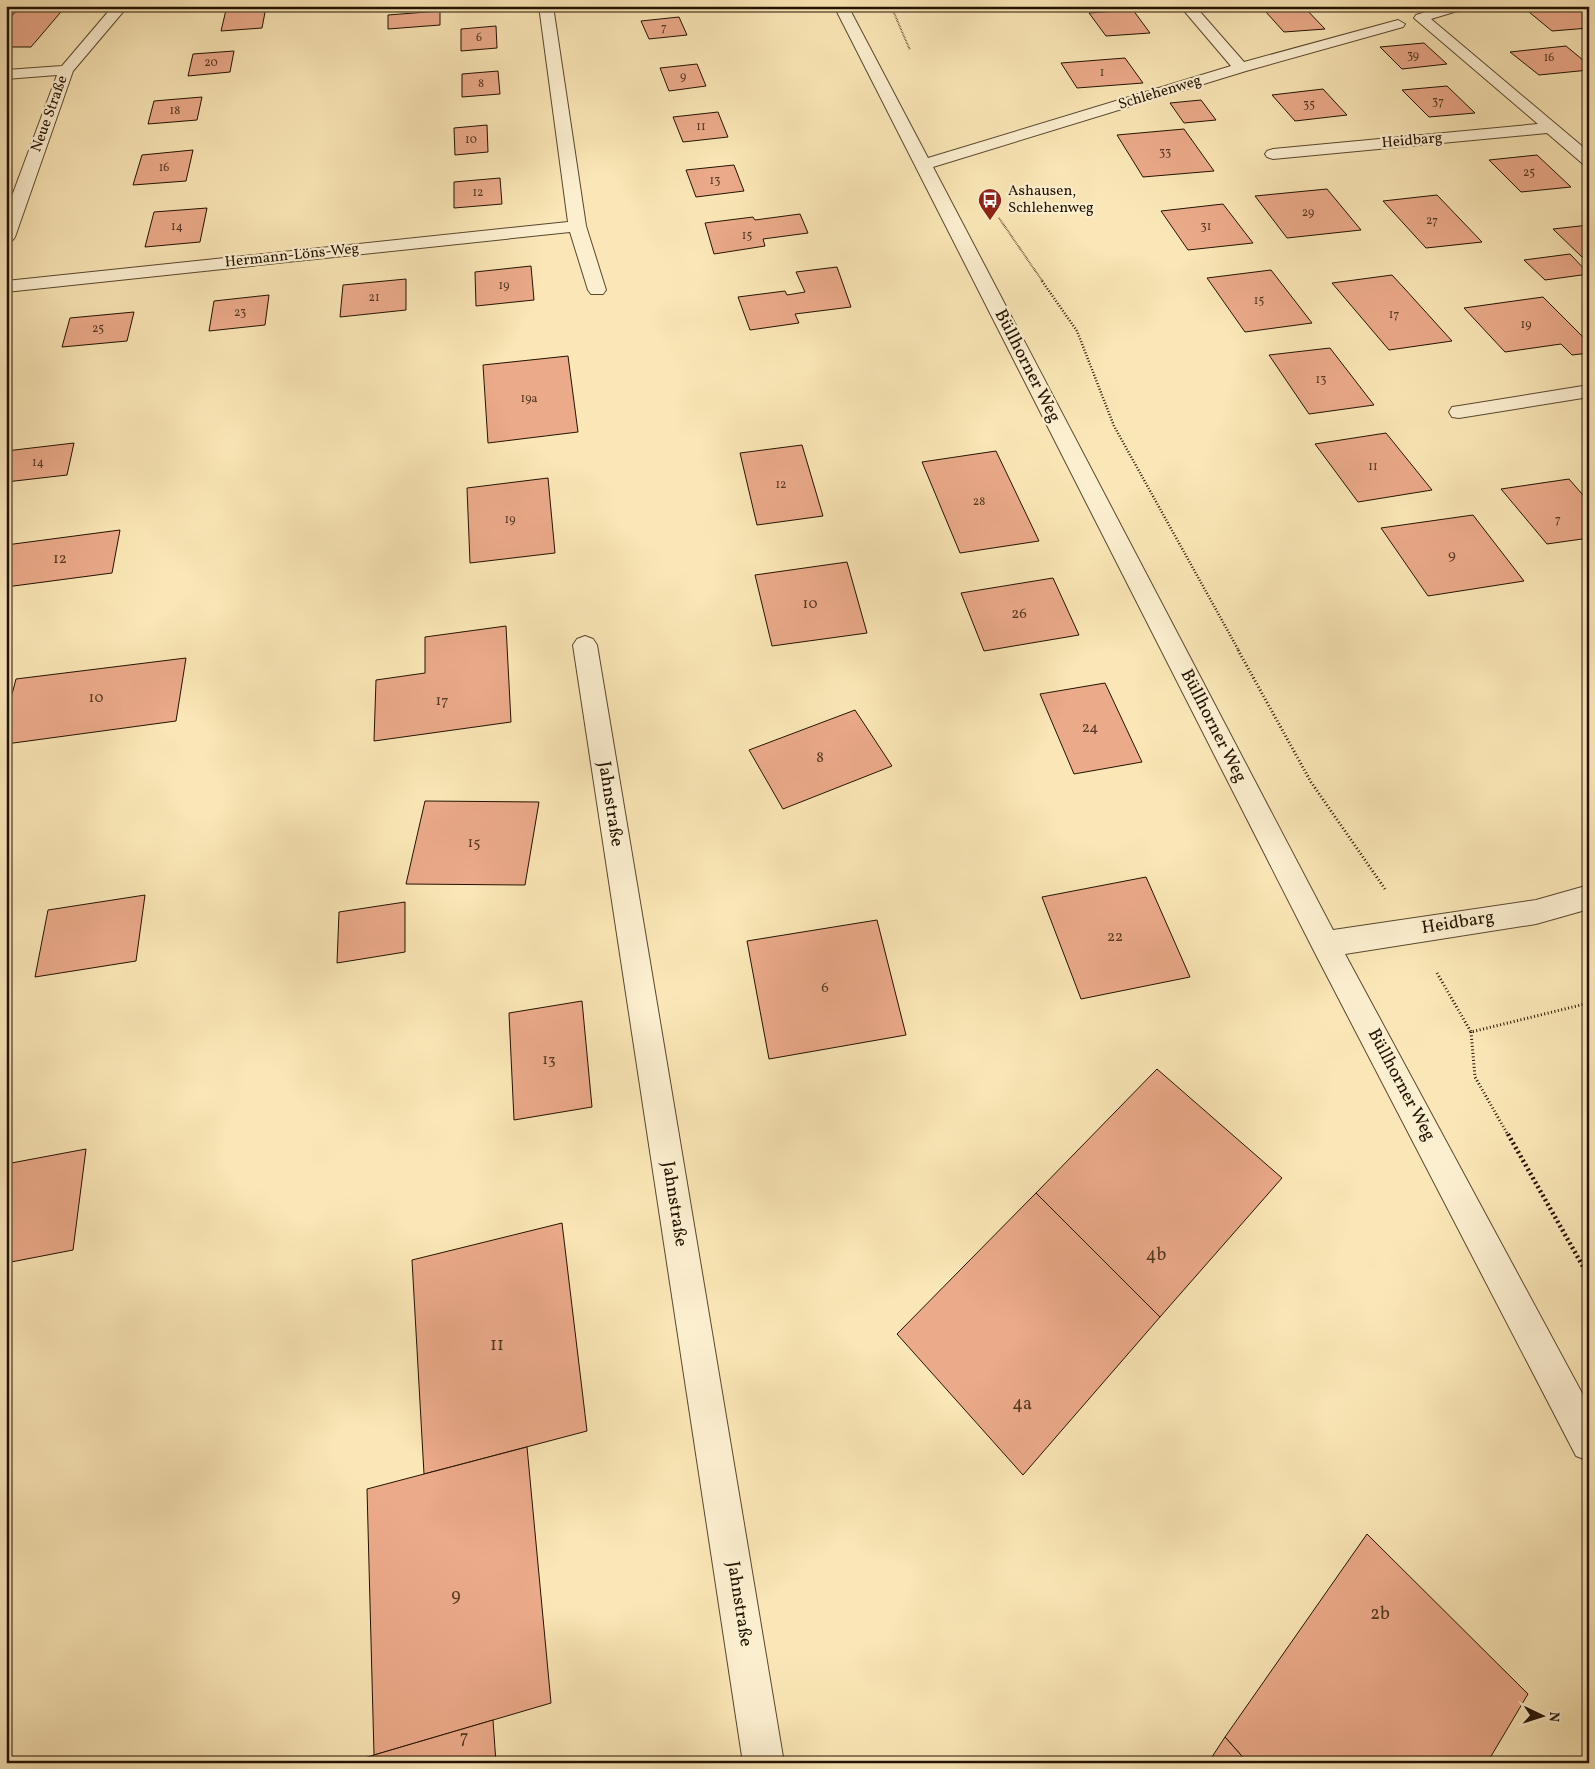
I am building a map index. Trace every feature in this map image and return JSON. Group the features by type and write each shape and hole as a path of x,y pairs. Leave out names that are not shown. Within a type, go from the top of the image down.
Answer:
{"street":[{"name":"Neue Straße","path":"6,236 66,70 121,6"},
{"path":"546,6 577,226 597,290"},
{"name":"Büllhorner Weg","path":"841,6 1325,944 1589,1443"},
{"path":"1187,6 1241,68"},
{"path":"1459,6 1421,18 1589,161"},
{"name":"Schlehenweg","path":"923,165 1241,68 1398,24"},
{"path":"6,74 66,70"},
{"name":"Heidbarg","path":"1273,154 1550,128"},
{"name":"Hermann-Löns-Weg","path":"6,287 577,226"},
{"path":"1459,412 1589,392"},
{"name":"Jahnstraße","path":"585,645 764,1763"},
{"name":"Heidbarg","path":"1325,944 1536,912 1589,897"}],"path":[{"path":"956,156 1077,332 1114,426 1311,782 1412,930 1471,1032 1475,1077 1589,1277"},
{"path":"1471,1032 1589,1003"}],"building":[{"path":"21,6 66,6 31,47 6,47 6,22"},
{"path":"1585,6 1589,9 1589,28 1552,31 1523,7"},
{"path":"266,7 262,28 221,31 226,10"},
{"path":"1304,7 1325,29 1284,32 1265,11"},
{"path":"1133,10 1150,33 1106,36 1089,13"},
{"path":"440,11 440,25 388,29 388,15"},
{"path":"679,17 687,35 649,39 641,21"},
{"path":"496,26 497,48 461,51 461,29"},
{"path":"1424,43 1447,64 1402,69 1380,47"},
{"path":"1566,46 1589,65 1589,70 1539,75 1510,52"},
{"path":"234,51 230,72 188,76 193,54"},
{"path":"1125,58 1143,83 1077,88 1061,63"},
{"path":"697,64 706,86 669,91 660,68"},
{"path":"498,71 500,94 462,97 462,74"},
{"path":"1447,86 1475,113 1429,117 1402,90"},
{"path":"1323,89 1347,115 1295,121 1272,95"},
{"path":"202,97 197,120 148,124 154,101"},
{"path":"1201,100 1216,120 1184,123 1170,103"},
{"path":"718,112 728,137 683,142 673,117"},
{"path":"487,125 488,152 455,155 454,128"},
{"path":"1184,129 1214,171 1143,177 1117,135"},
{"path":"193,150 186,181 133,185 142,155"},
{"path":"1537,155 1571,187 1521,192 1489,160"},
{"path":"734,165 744,191 696,197 686,170"},
{"path":"500,178 502,204 454,208 454,182"},
{"path":"1327,189 1361,230 1287,238 1255,196"},
{"path":"1437,195 1482,242 1426,248 1383,201"},
{"path":"1223,204 1253,243 1188,250 1161,211"},
{"path":"207,208 200,242 145,247 154,212"},
{"path":"800,214 808,233 763,239 765,246 714,254 705,223 753,217 755,220"},
{"path":"1589,225 1589,257 1582,257 1553,229"},
{"path":"1570,254 1589,274 1545,280 1524,260"},
{"path":"531,266 534,300 476,306 475,272"},
{"path":"837,267 851,307 795,314 799,323 750,330 738,297 785,291 787,295 805,292 796,272"},
{"path":"1271,270 1312,323 1245,332 1207,278"},
{"path":"1392,275 1452,341 1389,350 1332,283"},
{"path":"406,279 406,310 340,317 343,285"},
{"path":"269,295 265,325 209,331 214,301"},
{"path":"1543,297 1589,343 1589,353 1572,355 1561,344 1505,352 1464,308"},
{"path":"134,312 127,341 62,347 70,318"},
{"path":"1330,348 1374,405 1309,414 1269,355"},
{"path":"568,356 578,432 488,443 483,365"},
{"path":"1386,433 1432,490 1358,502 1315,444"},
{"path":"74,443 67,475 6,482 6,451"},
{"path":"802,445 823,516 757,525 740,453"},
{"path":"996,451 1039,541 960,553 922,462"},
{"path":"548,478 555,553 470,563 467,488"},
{"path":"1569,479 1589,502 1589,538 1547,544 1501,489"},
{"path":"1473,515 1524,581 1428,596 1381,528"},
{"path":"120,530 112,573 6,587 6,545"},
{"path":"847,562 867,633 772,646 755,575"},
{"path":"1053,578 1079,635 984,651 961,593"},
{"path":"506,626 511,722 374,741 376,680 425,673 425,637"},
{"path":"186,658 176,721 6,744 6,717 16,679"},
{"path":"1105,683 1142,762 1074,774 1040,694"},
{"path":"855,710 892,766 783,809 749,750"},
{"path":"425,801 539,802 525,885 406,884"},
{"path":"1146,877 1190,977 1081,999 1042,897"},
{"path":"145,895 136,961 35,977 48,910"},
{"path":"405,902 405,952 337,963 339,912"},
{"path":"877,920 906,1035 769,1059 747,941"},
{"path":"582,1001 592,1107 514,1120 509,1013"},
{"path":"1157,1069 1282,1178 1160,1317 1036,1193"},
{"path":"86,1149 73,1250 6,1263 6,1164"},
{"path":"1036,1193 1160,1317 1023,1475 897,1334"},
{"path":"562,1223 587,1431 424,1474 412,1260"},
{"path":"527,1447 551,1703 374,1755 367,1489"},
{"path":"1367,1534 1528,1694 1487,1763 1248,1763 1225,1737"},
{"path":"493,1720 496,1763 348,1763 374,1755"},
{"path":"1225,1737 1248,1763 1208,1763"}],"place":[{"name":"Ashausen, Schlehenweg","path":"990,221"}]}
